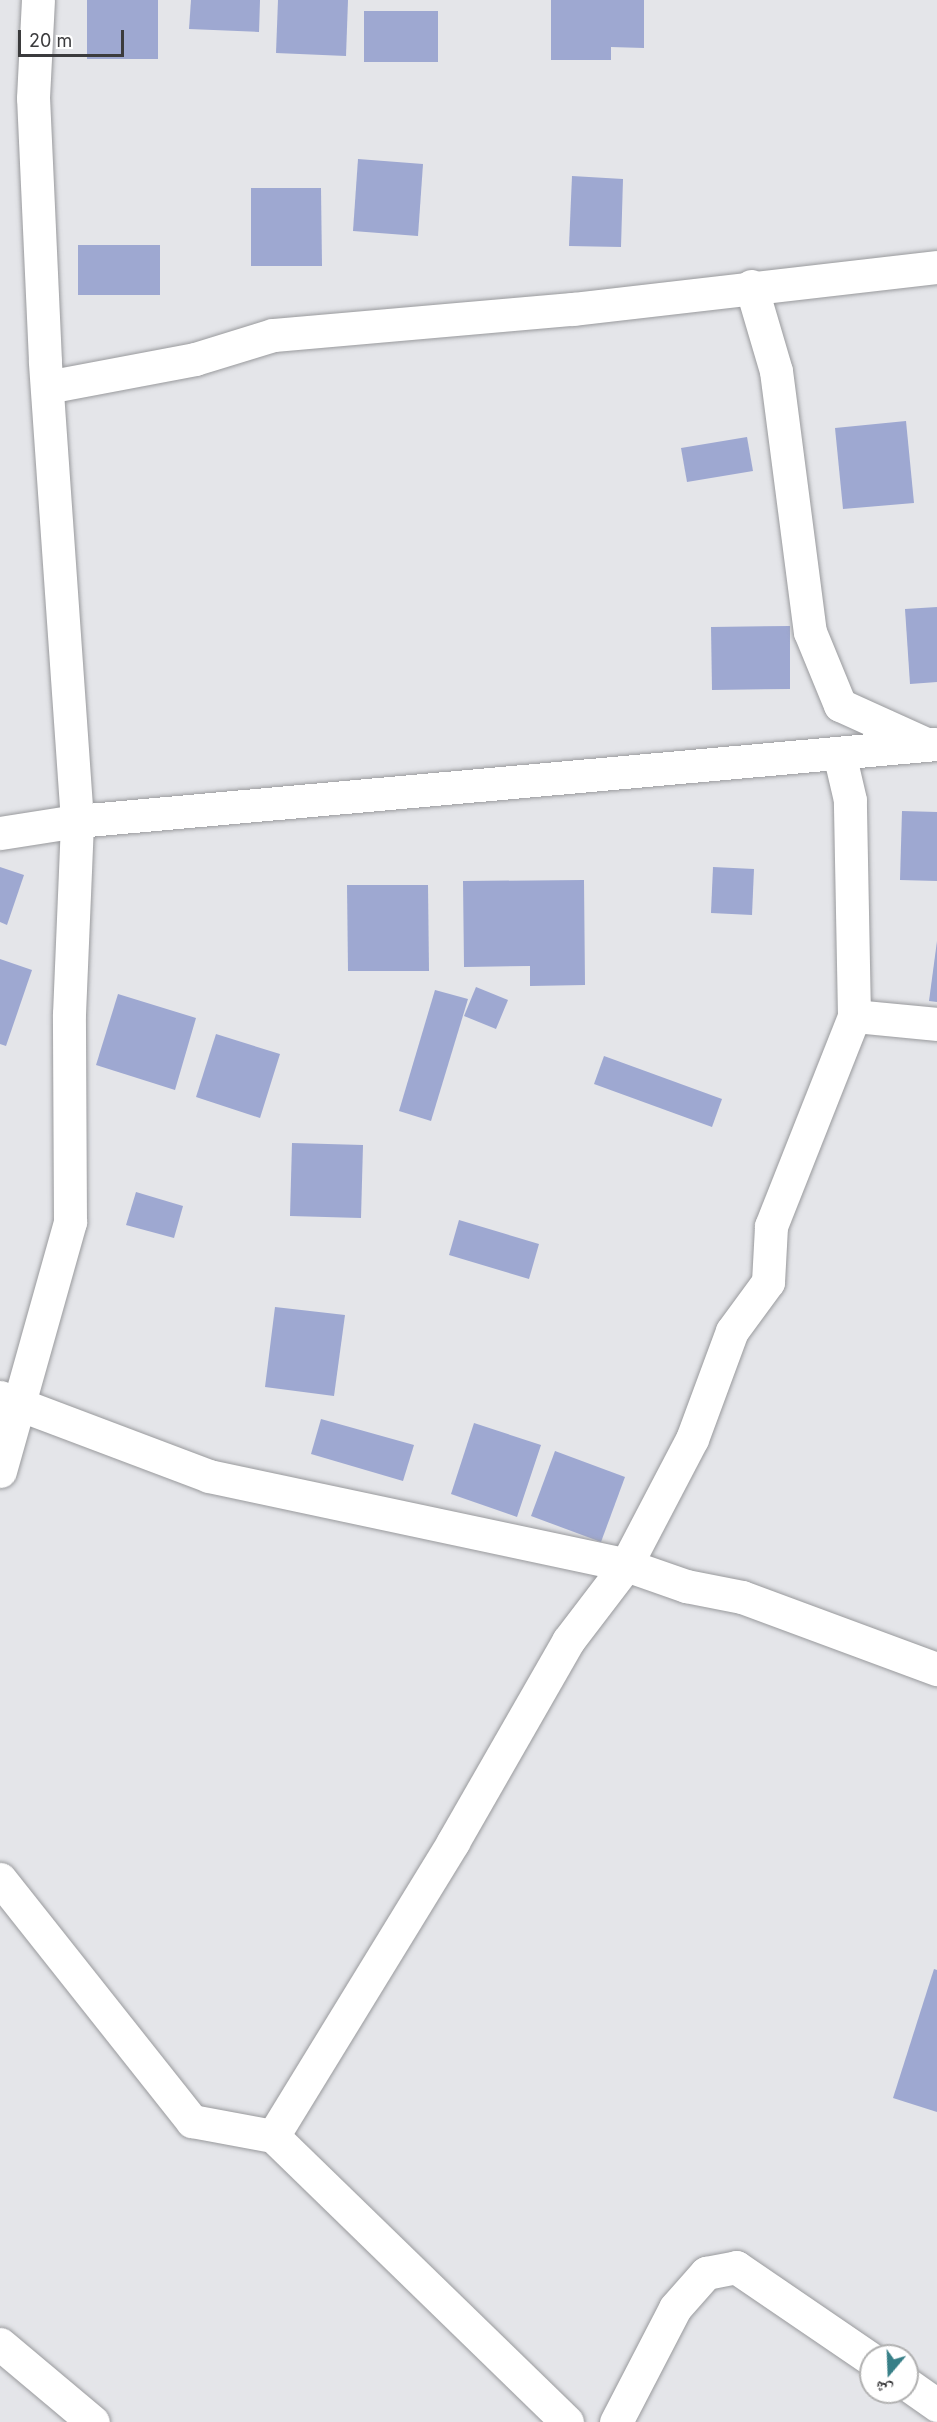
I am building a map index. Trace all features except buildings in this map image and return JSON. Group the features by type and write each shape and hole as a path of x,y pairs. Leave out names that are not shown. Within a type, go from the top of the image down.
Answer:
{"street":[{"path":"0,1471 8,1402 70,1221 69,1014 77,821 47,387 33,99 38,0"},
{"path":"47,387 195,359 273,335 573,309 751,286 937,267"},
{"path":"751,286 776,371 810,632 840,705 932,745"},
{"path":"0,833 77,821 932,745"},
{"path":"273,2136 453,1842 567,1641 626,1565 692,1439 732,1331 768,1282 771,1226 854,1016 850,800 839,753"},
{"path":"854,1016 937,1024"},
{"path":"8,1402 209,1476 626,1565 686,1586 742,1597 937,1669"},
{"path":"0,1879 192,2121 273,2136 567,2422"},
{"path":"616,2422 675,2308 706,2273 736,2267 859,2351"},
{"path":"0,2344 93,2422"},
{"path":"919,2392 937,2404"}]}
